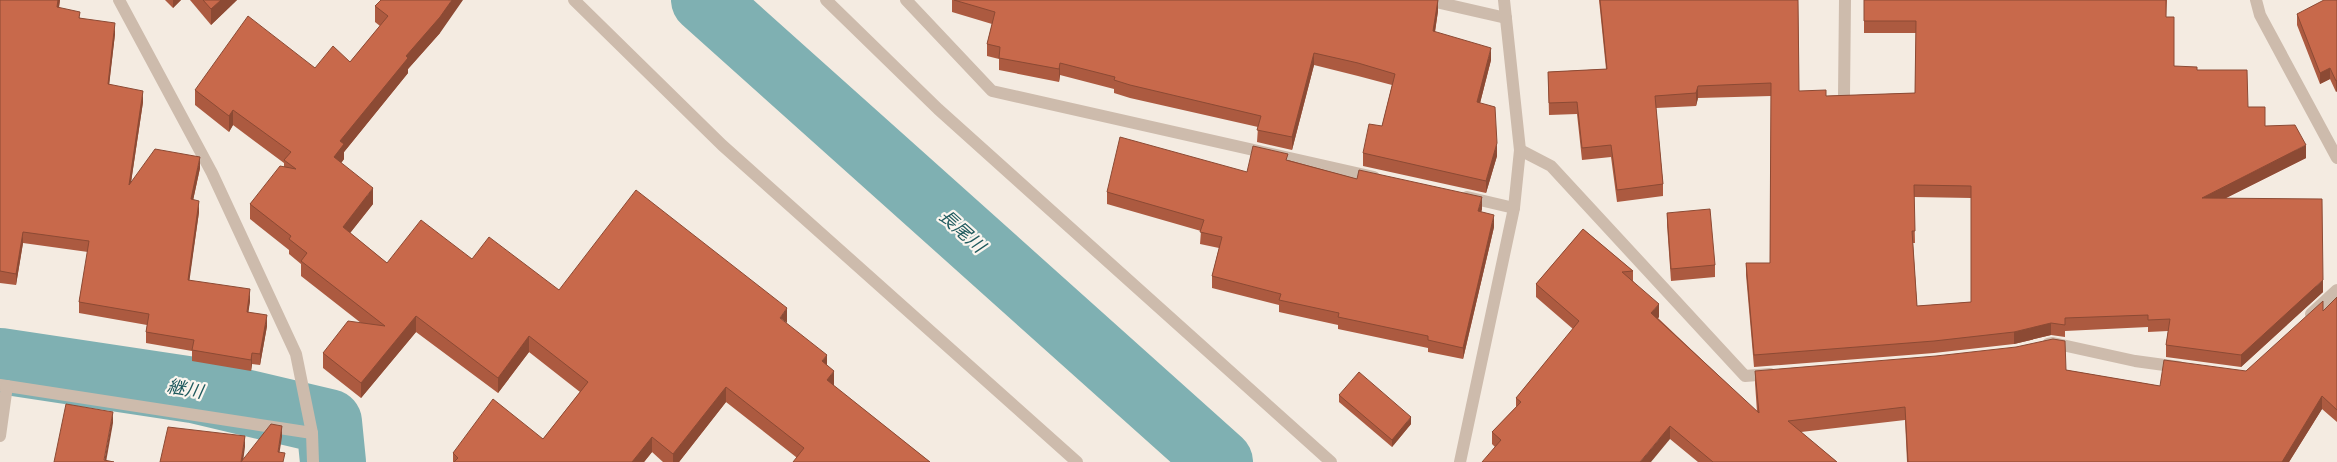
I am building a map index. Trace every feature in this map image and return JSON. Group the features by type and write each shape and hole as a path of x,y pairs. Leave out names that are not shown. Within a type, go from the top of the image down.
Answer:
{"street":[{"path":"119,0 212,173 296,354 312,433 313,462"},
{"path":"574,0 722,145 1077,462"},
{"path":"826,0 938,109 1331,462"},
{"path":"906,0 992,92 1388,180"},
{"path":"1427,0 1506,18"},
{"path":"1460,462 1514,208 1520,150 1504,0"},
{"path":"1844,94 1845,0"},
{"path":"2256,0 2260,15 2337,158"},
{"path":"1520,150 1552,166 1746,376 1785,373"},
{"path":"1456,195 1514,208"},
{"path":"2301,323 2337,290"},
{"path":"2034,348 2053,343 2136,361 2194,369"},
{"path":"0,436 3,385 312,433"}],"building":[{"path":"0,0 58,0 57,7 80,12 79,18 115,23 108,84 143,91 129,185 155,149 200,157 191,199 199,201 188,280 250,289 247,312 267,315 260,354 252,353 251,360 192,350 194,340 146,332 149,314 79,302 89,241 23,232 16,274 0,271"},
{"path":"203,0 221,0 211,9"},
{"path":"381,0 452,0 440,17 406,56 408,58 340,141 344,144 334,157 373,188 343,227 387,263 421,220 472,259 489,237 559,290 636,190 787,308 780,318 827,355 822,361 834,371 827,380 930,462 793,462 804,448 726,387 673,454 652,437 632,462 454,462 458,458 453,453 493,399 543,439 588,382 529,336 498,378 416,316 361,383 323,353 348,321 385,326 301,261 307,253 289,239 291,236 250,204 280,166 296,169 284,160 291,152 233,110 229,116 195,90 248,16 315,68 333,46 350,62 388,16 375,6"},
{"path":"954,0 1438,0 1433,31 1491,48 1477,102 1495,107 1497,143 1486,181 1363,153 1369,124 1382,126 1395,74 1314,53 1292,137 1257,130 1261,116 1130,85 1114,80 1115,77 1060,63 1059,69 999,58 1000,47 987,44 995,12"},
{"path":"1600,0 1798,0 1799,91 1826,90 1826,96 1915,93 1916,21 1864,21 1864,0 2166,0 2166,17 2174,17 2174,66 2197,67 2197,70 2247,70 2248,107 2265,107 2265,126 2295,125 2306,145 2202,198 2322,199 2323,280 2241,355 2166,345 2170,319 2148,320 2148,315 2065,318 2065,325 2051,323 2014,332 1934,341 1754,355 1746,263 1770,263 1771,83 1698,86 1696,93 1655,96 1663,184 1617,190 1611,145 1582,148 1577,102 1549,103 1548,72 1607,69","holes":["1914,185 1971,186 1971,302 1917,306 1912,231 1915,231"]},
{"path":"2324,0 2337,0 2336,81 2330,68 2320,73 2297,14"},
{"path":"1120,137 1247,172 1253,146 1288,154 1286,160 1357,179 1359,170 1482,197 1478,211 1494,215 1463,348 1428,340 1428,336 1338,317 1339,313 1279,300 1281,294 1212,276 1222,237 1200,232 1204,220 1107,192"},
{"path":"1710,209 1715,265 1671,269 1667,213"},
{"path":"1583,229 1633,271 1622,272 1659,304 1651,313 1759,413 1755,371 1936,356 2016,347 2053,339 2065,341 2066,370 2160,386 2164,360 2246,371 2323,301 2323,311 2337,297 2337,410 2322,396 2282,462 1908,462 1905,407 1788,421 1837,462 1713,462 1670,426 1640,462 1482,462 1501,440 1492,432 1521,402 1516,398 1579,321 1536,284"},
{"path":"1359,372 1411,417 1392,440 1339,395"},
{"path":"66,404 113,412 104,460 114,462 54,462"},
{"path":"271,424 282,426 278,452 285,453 283,462 241,462"},
{"path":"168,427 245,436 241,462 160,462"}],"waterway":[{"name":"長尾川","path":"704,0 1220,462"},
{"name":"継川","path":"0,361 193,390 329,422 333,462"}]}
